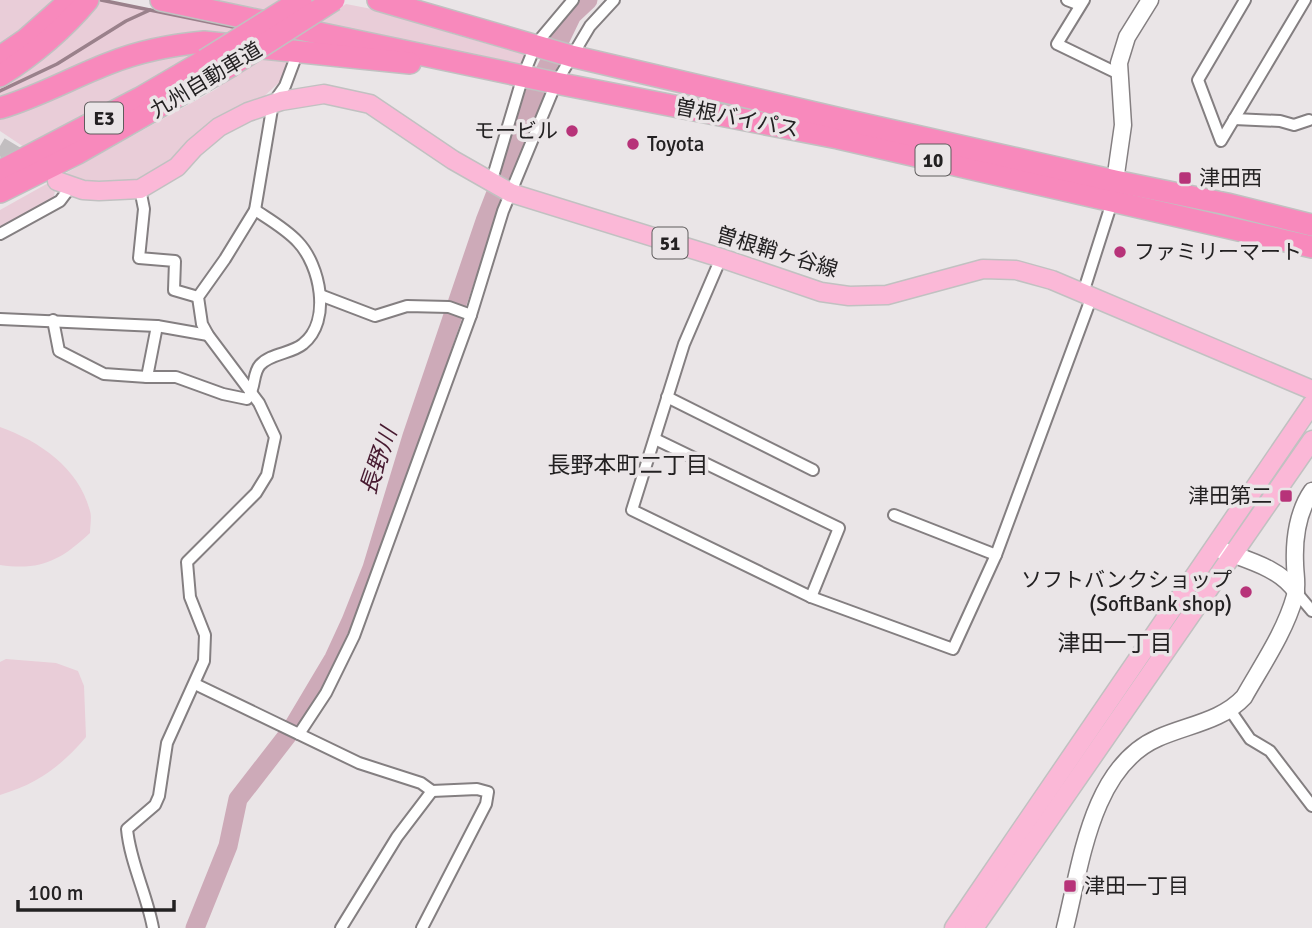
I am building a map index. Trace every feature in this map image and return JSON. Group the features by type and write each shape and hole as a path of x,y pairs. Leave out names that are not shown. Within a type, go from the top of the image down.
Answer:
{"highway":[{"path":"0,57 70,0"},
{"path":"0,76 29,57 88,0"},
{"name":"曽根バイパス","path":"160,0 554,83 1113,191 1227,204 1312,225"},
{"path":"189,0 252,18"},
{"name":"九州自動車道","path":"0,171 140,98 301,0"},
{"name":"九州自動車道","path":"0,192 78,153 229,67 334,0"},
{"path":"368,0 421,6"},
{"name":"曽根バイパス","path":"378,0 421,6 568,55 1113,191 1312,247"},
{"path":"9,105 138,53 171,45 204,42 524,76"},
{"path":"0,198 78,153"}],"main road":[{"name":"曽根鞘ヶ谷線","path":"64,183 83,190 140,189 177,167 219,127 248,112 273,103 324,94 370,104 491,183 511,193 821,292 849,296 887,295 983,269 1016,270 1052,280 1312,390"},
{"path":"954,928 1312,404"},
{"path":"974,928 1312,440"}],"street":[{"path":"491,183 524,76 538,46 573,0"},
{"path":"299,734 326,693 354,636 471,315 503,211 554,83 568,55 614,0"},
{"path":"1067,0 1082,3 1057,44 1119,74"},
{"path":"721,258 684,344 632,510 811,597 953,649 996,555 1087,295 1113,191 1123,125 1119,63 1127,37 1150,0"},
{"path":"1245,0 1198,79 1221,141 1304,0"},
{"path":"153,928 127,829 155,805 159,796 167,743 204,661 205,635 190,597 187,562 256,493 267,475 275,438 259,403 208,335 202,324 198,297 255,211 273,103 285,86 294,62"},
{"path":"1234,119 1280,121 1294,125 1308,120"},
{"path":"0,234 60,201 64,183"},
{"path":"140,189 144,209 139,258 175,261 174,290 198,297"},
{"path":"53,320 59,351 104,374 176,377 223,394 247,398 252,393 258,366 267,359 303,344 316,331 322,304 312,262 300,243 281,226 255,211"},
{"path":"320,295 375,316 407,306 449,306 471,315"},
{"path":"0,318 157,326 208,335"},
{"path":"147,377 157,326"},
{"path":"667,397 813,470"},
{"path":"655,439 839,528 811,597"},
{"path":"1065,928 1092,820 1109,781 1123,764 1150,741 1219,716 1244,697 1289,616 1296,592 1294,561 1298,523 1305,501 1312,491"},
{"path":"894,515 996,555"},
{"path":"1214,547 1277,573 1289,581 1312,611"},
{"path":"195,684 359,763 421,783 432,791 477,789 488,792 486,804 422,928"},
{"path":"1230,710 1250,739 1269,751 1312,806"},
{"path":"341,928 397,837 432,791"}],"shaded area":[{"path":"0,0 59,0 0,49"},
{"path":"96,0 241,27 227,34 0,99 0,83"},
{"path":"218,0 285,0 265,13"},
{"path":"346,4 408,16 453,34 527,55 524,66 316,23"},
{"path":"199,51 173,68 24,147 0,131 0,116 130,65"},
{"path":"267,54 292,57 284,78 261,99 145,184 53,187 53,200 0,232 0,210 218,88 228,78"},
{"path":"0,427 29,440 56,458 77,482 91,513 90,533 60,557 39,565 0,565"},
{"path":"6,659 56,663 78,671 84,686 86,737 48,773 0,795 0,662"}],"waterway":[{"path":"101,0 238,28"},
{"name":"長野川","path":"195,928 228,846 238,799 290,732 334,658 351,621 372,568 412,436 485,221 536,90 572,15 588,0"},
{"path":"0,91 57,64 126,21 150,10"}],"tunnel":[{"path":"0,146 30,164"}],"place":[{"name":"モービル","path":"572,131"},
{"name":"Toyota","path":"633,144"},
{"name":"津田西","path":"1185,178"},
{"name":"ファミリーマート","path":"1120,252"},
{"name":"津田第二","path":"1286,496"},
{"name":"ソフトバンクショップ (SoftBank shop)","path":"1246,592"},
{"name":"津田一丁目","path":"1070,886"}],"district":[{"name":"長野本町二丁目","path":"628,465"},
{"name":"津田一丁目","path":"1115,643"}]}
